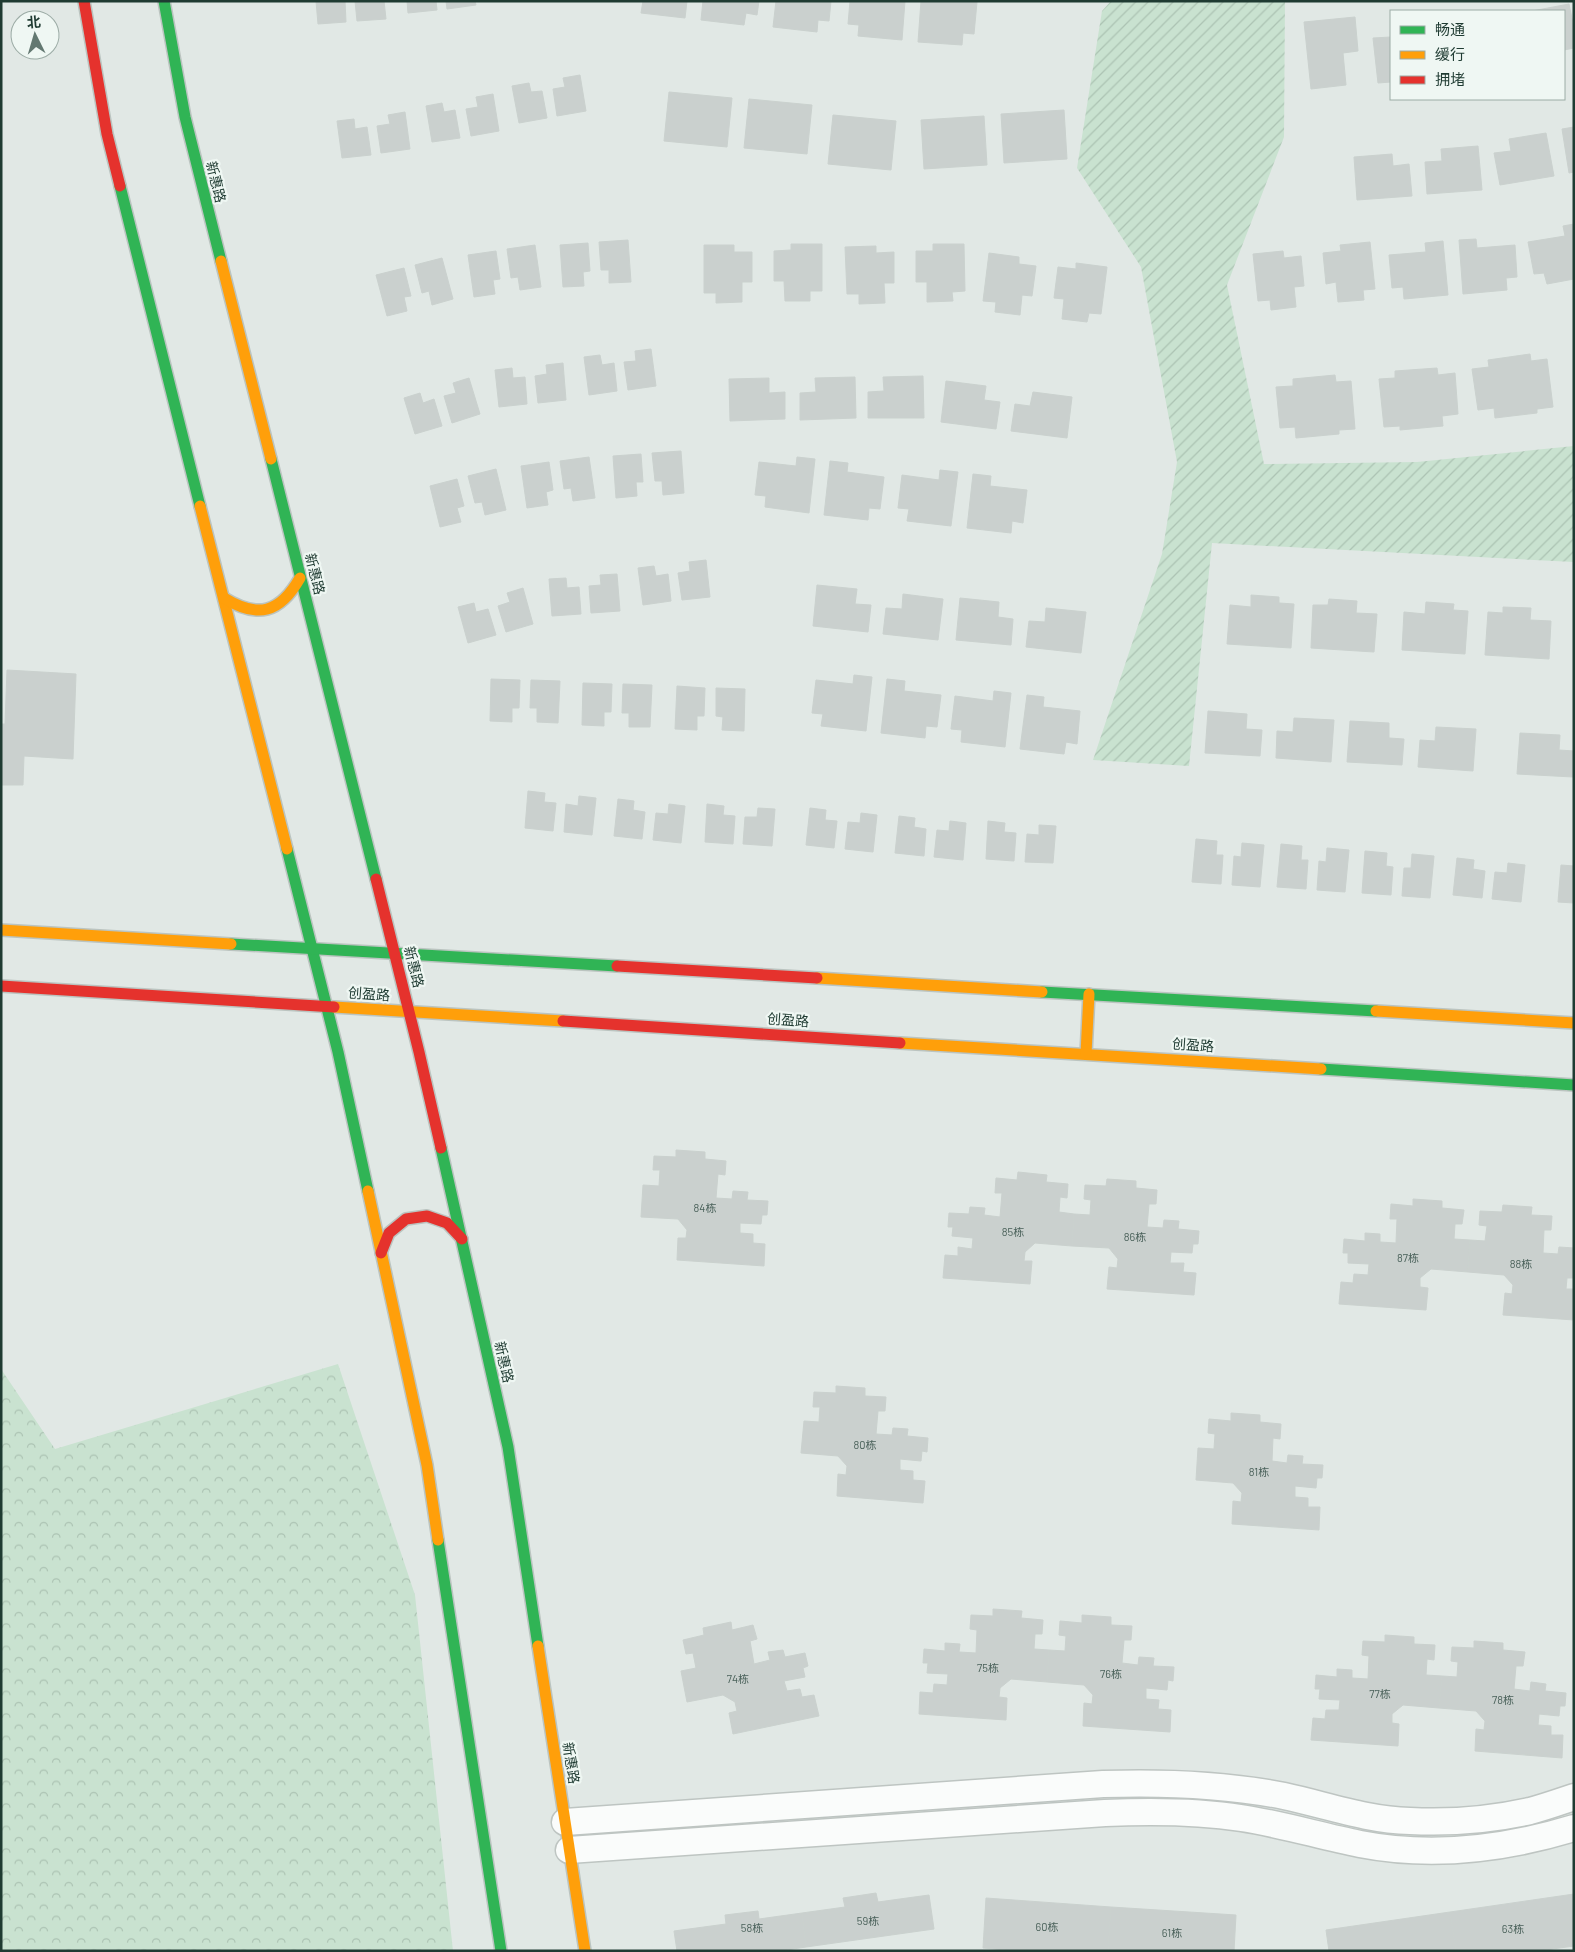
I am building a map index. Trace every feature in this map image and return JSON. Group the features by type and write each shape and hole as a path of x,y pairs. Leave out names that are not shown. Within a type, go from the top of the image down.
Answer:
{"main road":[{"path":"84,1 107,134 326,1006 427,1465 501,1951"},
{"name":"新惠路","path":"164,1 184,118 409,1011 508,1447 585,1951"},
{"path":"224,598 240,608 258,611 277,606 291,594 300,578"},
{"path":"1,930 1574,1023"},
{"name":"创盈路","path":"1,986 1574,1085"},
{"path":"1086,1054 1089,994"},
{"path":"381,1252 389,1232 406,1219 427,1216 448,1223 462,1240"}],"street":[{"path":"565,1822 1150,1782 1244,1789 1285,1796 1366,1816 1408,1821 1449,1822 1491,1818 1532,1810 1574,1798"},
{"path":"570,1850 1150,1811 1240,1818 1279,1824 1361,1844 1406,1850 1450,1851 1495,1847 1539,1838 1574,1828"}],"green space":[{"path":"1111,1 1285,1 1284,137 1227,285 1264,464 1417,462 1574,446 1574,562 1212,543 1189,766 1093,760 1162,554 1177,462 1141,267 1077,168 1102,11"},
{"path":"338,1364 415,1595 453,1951 1,1951 1,1369 55,1449"}],"building":[{"path":"316,1 345,1 346,22 318,24"},
{"path":"355,1 384,1 386,19 357,21"},
{"path":"407,1 436,1 437,10 408,13"},
{"path":"446,1 475,1 476,5 447,9"},
{"path":"643,1 687,1 685,18 641,13"},
{"path":"703,1 759,1 757,15 746,13 744,25 701,20"},
{"path":"776,1 831,1 829,21 818,20 817,32 773,27"},
{"path":"850,1 905,1 902,40 858,36 859,25 848,24"},
{"path":"921,1 977,2 974,34 963,33 962,45 918,42"},
{"path":"1569,4 1574,28 1574,48 1565,50 1565,10 1537,10"},
{"path":"1355,17 1358,51 1343,53 1346,85 1311,89 1304,22"},
{"path":"1390,37 1390,82 1378,83 1373,38"},
{"path":"580,75 586,111 557,116 553,89 565,87 563,78"},
{"path":"529,83 531,92 542,91 547,118 519,123 512,86"},
{"path":"669,92 732,98 727,147 664,141"},
{"path":"493,94 499,131 471,136 466,109 478,107 476,97"},
{"path":"749,99 812,105 807,154 744,148"},
{"path":"442,103 444,112 455,110 460,138 432,142 426,106"},
{"path":"1064,110 1067,159 1004,163 1001,114"},
{"path":"405,112 410,149 381,153 377,126 390,124 388,115"},
{"path":"833,115 896,121 891,170 828,164"},
{"path":"984,116 987,165 924,169 921,120"},
{"path":"354,119 355,129 367,127 371,155 342,158 337,121"},
{"path":"1574,127 1574,172 1569,173 1562,129"},
{"path":"1546,133 1554,176 1500,185 1494,153 1511,151 1509,139"},
{"path":"1478,146 1482,190 1427,194 1425,162 1442,161 1441,149"},
{"path":"1392,154 1393,166 1409,164 1412,196 1357,200 1354,157"},
{"path":"1574,224 1574,279 1547,284 1544,273 1534,274 1528,242 1565,236 1563,226"},
{"path":"1476,239 1477,248 1515,245 1517,277 1506,278 1507,290 1463,294 1459,240"},
{"path":"628,240 631,282 609,283 609,270 601,270 599,242"},
{"path":"1443,241 1448,295 1404,299 1403,287 1392,288 1389,255 1426,252 1425,243"},
{"path":"1370,242 1375,289 1363,290 1364,300 1338,302 1336,282 1326,284 1323,253 1341,251 1340,245"},
{"path":"588,243 590,271 583,272 584,286 563,287 560,245"},
{"path":"791,244 822,244 822,291 810,291 810,301 785,301 784,281 774,281 774,251 791,250"},
{"path":"933,244 964,244 965,291 952,292 953,301 927,302 927,282 916,282 916,251 933,251"},
{"path":"535,245 541,287 520,290 518,277 511,278 507,249"},
{"path":"704,245 734,245 734,252 752,252 752,282 742,282 742,302 716,303 716,293 704,293"},
{"path":"876,246 876,253 894,252 894,283 884,283 885,303 859,304 859,294 847,294 845,247"},
{"path":"496,251 500,279 493,280 495,294 474,297 468,255"},
{"path":"1283,251 1284,258 1301,256 1304,286 1294,287 1296,307 1271,310 1270,300 1258,301 1253,254"},
{"path":"989,253 1019,257 1019,264 1036,266 1032,296 1022,295 1020,315 995,312 996,302 983,301"},
{"path":"442,258 453,299 432,305 429,291 422,293 415,265"},
{"path":"1076,263 1107,267 1101,314 1089,313 1087,322 1062,319 1064,299 1054,298 1058,267 1076,269"},
{"path":"404,268 411,296 404,297 407,311 387,316 376,275"},
{"path":"651,349 656,386 628,390 624,362 636,361 635,351"},
{"path":"1530,354 1531,361 1547,359 1553,407 1537,409 1537,413 1495,418 1494,408 1478,410 1472,369 1489,367 1488,360"},
{"path":"600,355 602,365 614,363 617,391 589,395 584,357"},
{"path":"563,363 566,400 538,403 535,376 547,374 546,365"},
{"path":"512,368 513,378 525,377 527,404 499,407 495,370"},
{"path":"1437,368 1438,375 1455,373 1458,414 1442,416 1443,426 1400,430 1400,426 1384,427 1379,379 1395,378 1395,371"},
{"path":"1335,375 1336,382 1351,381 1355,429 1339,430 1339,434 1296,438 1295,427 1280,428 1276,387 1293,386 1293,379"},
{"path":"923,376 924,418 868,418 868,392 884,391 883,377"},
{"path":"855,377 856,418 800,420 800,393 816,392 815,378"},
{"path":"469,378 480,414 452,423 444,396 456,393 453,383"},
{"path":"769,378 769,393 785,392 785,419 730,421 729,379"},
{"path":"946,381 986,386 984,400 1000,402 996,429 941,422"},
{"path":"1033,392 1072,397 1067,438 1011,431 1015,404 1030,406"},
{"path":"420,393 423,403 434,399 442,426 415,434 404,398"},
{"path":"681,451 684,493 663,495 662,481 655,481 652,453"},
{"path":"641,454 643,482 636,482 637,496 616,498 613,456"},
{"path":"589,457 595,498 573,501 571,488 564,489 560,461"},
{"path":"797,457 815,459 809,513 765,507 766,496 755,495 759,462 796,466"},
{"path":"830,461 848,463 847,472 884,477 880,509 869,508 868,520 824,515"},
{"path":"549,462 553,490 546,492 548,505 527,508 521,466"},
{"path":"496,469 506,510 485,515 482,502 475,503 468,476"},
{"path":"940,470 958,472 951,526 907,521 909,509 898,508 902,475 939,480"},
{"path":"973,474 991,476 990,486 1027,490 1023,523 1012,521 1011,533 967,528"},
{"path":"457,479 464,506 457,508 461,522 440,527 430,486"},
{"path":"706,560 710,597 682,600 678,573 690,571 689,562"},
{"path":"654,566 656,576 668,574 671,601 643,605 638,568"},
{"path":"617,574 620,611 591,613 589,586 601,585 600,575"},
{"path":"566,578 567,588 579,587 581,614 552,616 549,579"},
{"path":"817,585 857,589 855,604 871,605 868,632 813,626"},
{"path":"523,588 533,624 506,632 498,606 510,602 507,593"},
{"path":"903,594 943,599 938,640 883,634 886,608 902,609"},
{"path":"1251,595 1279,597 1279,603 1294,604 1291,648 1227,644 1230,605 1251,607"},
{"path":"960,598 999,602 998,617 1013,619 1011,645 956,640"},
{"path":"1329,599 1357,601 1356,613 1377,614 1374,652 1311,648 1313,605 1328,605"},
{"path":"1426,602 1454,604 1453,610 1468,611 1465,654 1402,650 1404,612 1425,614"},
{"path":"474,603 476,612 488,609 496,635 468,643 458,607"},
{"path":"1503,607 1531,608 1530,620 1551,621 1549,659 1485,655 1488,612 1503,613"},
{"path":"1046,608 1086,612 1081,653 1026,647 1029,621 1045,622"},
{"path":"7,670 76,674 73,759 24,756 23,785 1,785 1,724 5,724"},
{"path":"854,675 872,677 866,731 821,726 823,714 812,713 816,680 853,684"},
{"path":"491,679 520,680 519,708 512,708 512,722 490,721"},
{"path":"887,679 905,681 904,691 941,695 937,727 926,726 925,738 881,733"},
{"path":"531,680 560,681 558,723 537,722 537,708 530,708"},
{"path":"583,683 612,684 611,712 604,712 604,726 582,725"},
{"path":"623,684 652,685 650,727 629,727 629,713 622,713"},
{"path":"677,686 705,688 704,716 697,716 697,730 675,729"},
{"path":"716,688 745,689 744,731 722,730 723,717 716,716"},
{"path":"994,691 1011,693 1005,747 961,742 962,730 951,729 955,696 993,701"},
{"path":"1027,695 1044,697 1043,707 1080,711 1077,744 1066,742 1064,754 1020,749"},
{"path":"1208,711 1247,714 1246,729 1262,730 1260,756 1205,753"},
{"path":"1294,718 1334,720 1331,762 1276,758 1277,731 1293,732"},
{"path":"1350,721 1389,723 1389,738 1404,739 1402,765 1347,762"},
{"path":"1436,727 1476,729 1473,771 1418,767 1420,740 1435,741"},
{"path":"1520,733 1560,735 1559,750 1574,751 1573,777 1517,774"},
{"path":"528,791 545,793 544,802 556,803 553,831 525,828"},
{"path":"579,796 596,798 592,835 564,832 566,804 578,806"},
{"path":"618,799 634,801 633,810 645,812 642,839 614,836"},
{"path":"669,804 685,806 681,843 653,840 656,813 668,814"},
{"path":"707,804 724,806 723,815 735,816 733,844 705,842"},
{"path":"758,808 775,809 772,846 743,844 745,817 757,817"},
{"path":"810,808 826,810 825,820 837,821 834,848 806,845"},
{"path":"861,813 877,815 873,852 845,849 848,822 860,823"},
{"path":"899,816 915,818 914,827 926,829 924,856 895,853"},
{"path":"950,821 966,823 963,860 934,857 937,830 949,831"},
{"path":"988,821 1005,823 1004,832 1016,833 1014,861 986,859"},
{"path":"1039,825 1056,826 1053,863 1025,862 1027,834 1039,835"},
{"path":"1196,839 1217,841 1216,855 1223,855 1221,884 1192,882"},
{"path":"1242,843 1264,845 1260,887 1232,885 1234,856 1241,857"},
{"path":"1281,844 1302,846 1301,860 1308,860 1306,889 1277,887"},
{"path":"1327,848 1349,850 1345,892 1317,890 1319,861 1326,862"},
{"path":"1365,851 1387,853 1386,866 1393,867 1391,895 1362,893"},
{"path":"1412,854 1434,856 1430,898 1402,896 1404,868 1411,868"},
{"path":"1457,858 1474,860 1473,869 1485,871 1482,898 1453,895"},
{"path":"1508,863 1525,865 1521,902 1492,899 1495,872 1507,873"},
{"path":"1561,865 1574,866 1574,903 1558,902"},
{"path":"676,1150 705,1152 705,1159 726,1161 725,1175 718,1174 716,1198 732,1199 733,1191 748,1192 747,1200 768,1201 767,1215 762,1215 761,1224 740,1223 740,1233 753,1234 753,1243 765,1244 764,1266 677,1260 678,1238 686,1238 687,1230 678,1219 641,1217 643,1185 659,1186 660,1170 653,1170 654,1156 676,1157"},
{"path":"1018,1172 1047,1175 1046,1182 1068,1184 1067,1198 1060,1197 1059,1212 1074,1214 1072,1246 1035,1243 1025,1252 1024,1261 1032,1261 1030,1284 943,1278 945,1255 958,1256 958,1247 972,1249 973,1238 952,1236 953,1227 948,1227 949,1213 969,1214 970,1207 985,1208 984,1215 1000,1217 1002,1193 995,1193 996,1178 1017,1180"},
{"path":"1107,1179 1136,1181 1136,1188 1157,1190 1156,1204 1149,1204 1147,1227 1163,1228 1164,1220 1179,1221 1178,1229 1199,1231 1198,1244 1193,1244 1192,1253 1171,1252 1170,1263 1184,1263 1183,1272 1196,1273 1194,1295 1107,1289 1109,1267 1117,1268 1118,1259 1109,1248 1072,1246 1074,1214 1090,1215 1091,1200 1084,1199 1085,1185 1106,1186"},
{"path":"1413,1199 1442,1201 1442,1208 1464,1210 1462,1224 1455,1224 1454,1239 1470,1240 1468,1272 1431,1269 1420,1278 1420,1287 1428,1288 1426,1310 1339,1304 1341,1282 1353,1283 1354,1274 1368,1275 1369,1264 1348,1263 1348,1253 1343,1253 1344,1239 1365,1241 1365,1233 1380,1234 1380,1242 1396,1243 1397,1219 1390,1219 1391,1204 1413,1206"},
{"path":"1503,1205 1532,1207 1531,1215 1552,1216 1551,1230 1544,1230 1543,1253 1558,1254 1559,1247 1574,1248 1574,1278 1567,1278 1566,1289 1574,1289 1574,1320 1503,1315 1505,1293 1512,1294 1513,1285 1504,1275 1468,1272 1470,1240 1485,1241 1487,1226 1479,1225 1480,1211 1502,1212"},
{"path":"836,1386 865,1388 865,1396 886,1397 885,1411 878,1411 876,1434 892,1435 893,1428 908,1429 907,1436 928,1438 927,1452 922,1451 921,1461 900,1459 900,1470 913,1471 913,1480 925,1481 923,1503 837,1496 838,1474 846,1475 847,1466 838,1456 801,1453 804,1421 819,1422 820,1407 813,1407 814,1392 836,1393"},
{"path":"1231,1413 1260,1415 1260,1422 1281,1424 1280,1439 1273,1438 1272,1461 1287,1463 1288,1455 1303,1456 1302,1464 1323,1465 1322,1478 1317,1478 1316,1488 1295,1486 1295,1497 1308,1498 1308,1507 1320,1507 1319,1530 1232,1524 1233,1501 1241,1502 1242,1493 1233,1483 1196,1480 1198,1448 1214,1449 1215,1434 1208,1433 1209,1419 1231,1421"},
{"path":"993,1609 1022,1611 1021,1618 1043,1620 1042,1634 1035,1634 1034,1649 1049,1650 1047,1682 1011,1679 1000,1688 999,1697 1007,1698 1006,1720 919,1714 920,1692 933,1693 934,1684 947,1685 948,1674 927,1673 928,1663 923,1663 924,1649 945,1651 945,1643 960,1644 959,1652 976,1653 977,1630 970,1629 971,1615 993,1616"},
{"path":"1082,1615 1111,1617 1111,1625 1132,1626 1131,1640 1124,1640 1122,1663 1138,1665 1139,1657 1154,1658 1153,1666 1174,1667 1173,1681 1168,1680 1167,1690 1146,1688 1146,1699 1159,1700 1158,1709 1171,1710 1170,1732 1083,1726 1084,1703 1092,1704 1093,1695 1084,1685 1047,1682 1049,1650 1065,1651 1066,1636 1059,1635 1060,1621 1082,1623"},
{"path":"731,1622 732,1630 753,1625 757,1639 750,1641 754,1664 770,1660 768,1652 783,1650 785,1657 805,1653 808,1666 803,1668 805,1677 784,1681 787,1691 800,1689 802,1697 814,1695 819,1716 733,1734 729,1713 737,1711 735,1702 723,1695 687,1702 681,1671 696,1668 693,1653 686,1654 683,1640 704,1635 703,1628"},
{"path":"1385,1635 1414,1637 1414,1644 1435,1645 1434,1660 1427,1659 1426,1675 1442,1676 1439,1708 1403,1705 1392,1714 1392,1723 1399,1724 1398,1746 1311,1740 1313,1718 1325,1719 1326,1710 1339,1710 1340,1700 1319,1699 1320,1689 1315,1689 1316,1675 1337,1677 1337,1669 1352,1670 1352,1678 1368,1679 1369,1656 1362,1655 1363,1641 1385,1642"},
{"path":"1474,1641 1503,1643 1503,1650 1525,1652 1523,1666 1516,1666 1514,1689 1530,1691 1531,1682 1546,1684 1545,1691 1566,1693 1565,1706 1560,1706 1559,1716 1539,1714 1538,1725 1551,1726 1551,1735 1563,1735 1562,1758 1475,1751 1476,1729 1484,1730 1485,1721 1476,1711 1439,1708 1442,1676 1457,1677 1458,1662 1451,1661 1452,1647 1474,1648"},
{"path":"876,1893 878,1902 929,1895 934,1929 806,1947 802,1913 845,1907 843,1898"},
{"path":"1574,1894 1574,1946 1538,1951 1456,1951 1450,1912"},
{"path":"986,1898 1111,1907 1108,1951 1017,1951 983,1948"},
{"path":"1111,1907 1236,1915 1234,1951 1108,1951"},
{"path":"758,1911 759,1919 802,1913 806,1947 780,1951 677,1951 674,1931 726,1924 725,1915"},
{"path":"1450,1912 1456,1951 1329,1951 1326,1930"}],"traffic: fast":[{"path":"164,1 185,117 221,261"},
{"path":"120,186 200,506"},
{"path":"271,459 376,879"},
{"path":"287,849 338,1052 368,1191"},
{"path":"231,944 617,966"},
{"path":"1042,992 1376,1011"},
{"path":"1321,1069 1574,1085"},
{"path":"441,1148 508,1447 538,1646"},
{"path":"438,1540 501,1951"}],"traffic: slow":[{"path":"221,261 271,459"},
{"path":"200,506 287,849"},
{"path":"224,598 247,609 267,609 284,599 300,578"},
{"path":"1,930 231,944"},
{"path":"817,978 1042,992"},
{"path":"1086,1054 1089,994"},
{"path":"334,1007 563,1021"},
{"path":"1376,1011 1574,1023"},
{"path":"900,1043 1321,1069"},
{"path":"368,1191 427,1465 438,1540"},
{"path":"538,1646 585,1951"}],"traffic: jam":[{"path":"84,1 107,134 120,186"},
{"path":"376,879 441,1148"},
{"path":"617,966 817,978"},
{"path":"1,986 334,1007"},
{"path":"563,1021 900,1043"},
{"path":"381,1253 389,1233 406,1219 427,1216 447,1223 462,1239"}]}
